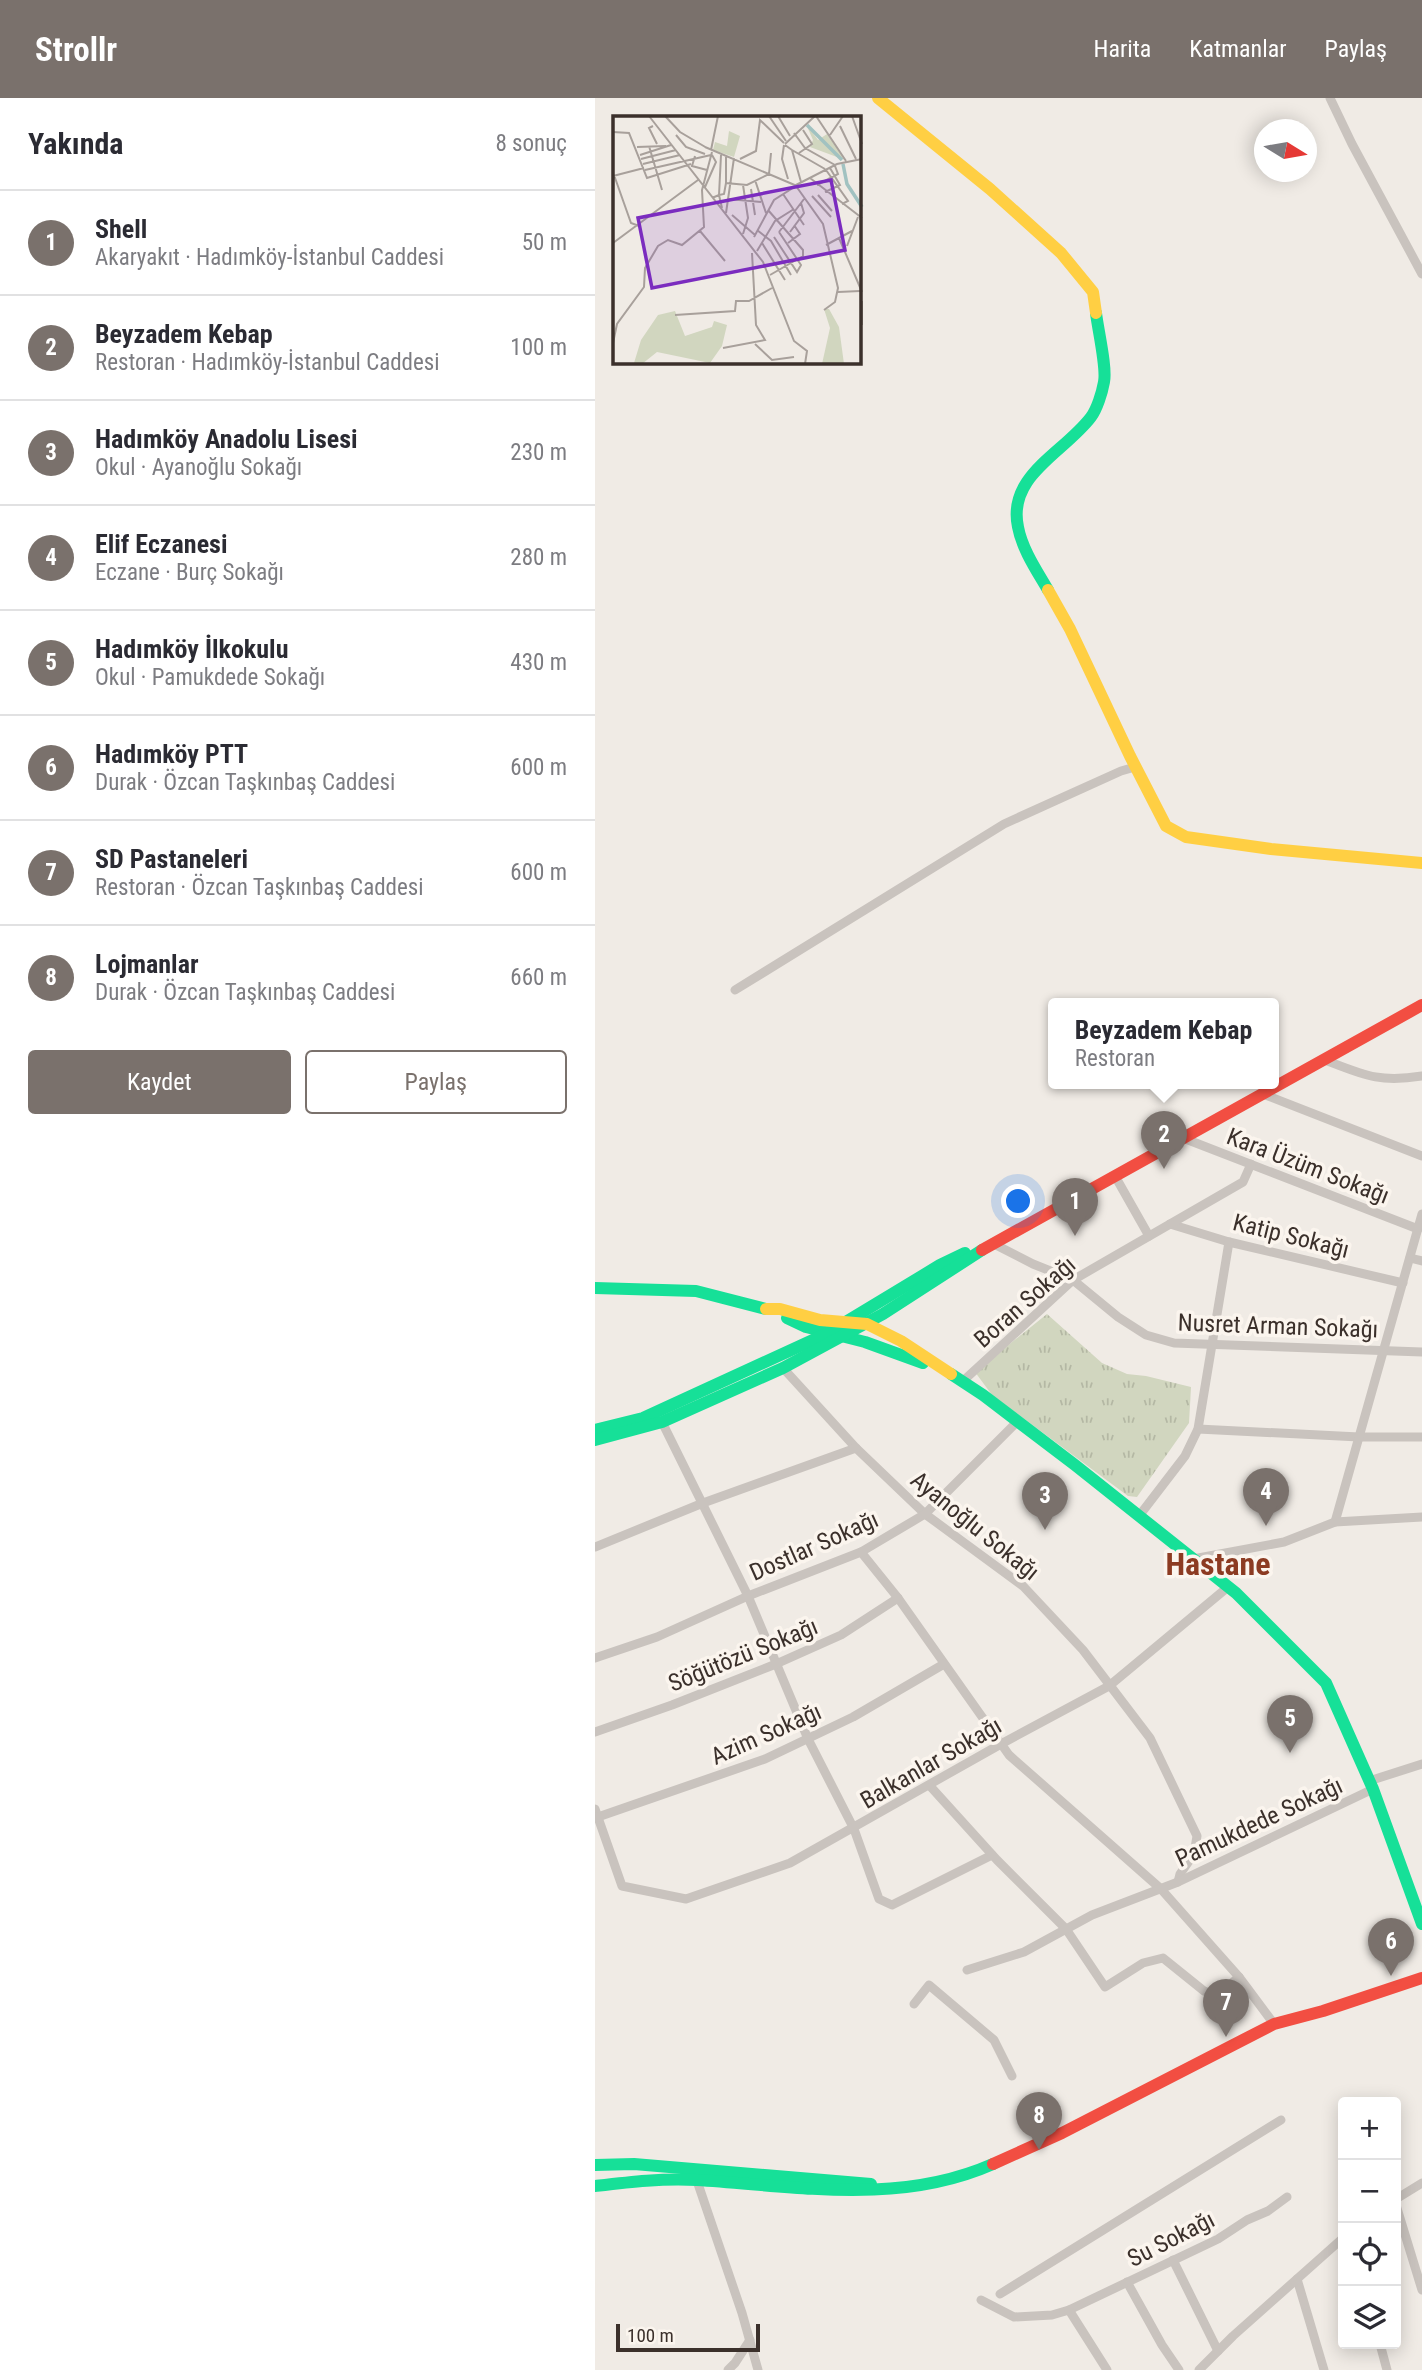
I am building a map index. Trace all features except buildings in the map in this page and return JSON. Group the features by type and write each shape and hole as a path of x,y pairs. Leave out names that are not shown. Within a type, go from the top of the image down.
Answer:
{"street":[{"path":"878,98 990,189 1062,253 1093,292 1105,380 1093,415 1068,443 1034,470 1020,492 1016,511 1018,529 1031,559 1070,628 1135,767 1166,826 1186,837 1271,849 1422,863"},
{"path":"1330,98 1422,274"},
{"path":"735,990 1004,824 1135,767"},
{"path":"1279,1085 1422,1005"},
{"path":"1325,1060 1374,1078 1422,1076"},
{"path":"595,1440 662,1422 783,1368 844,1337 992,1243 1272,1089"},
{"path":"1263,1094 1422,1156"},
{"name":"Kara Üzüm Sokağı","path":"1184,1138 1418,1229"},
{"name":"Boran Sokağı","path":"963,1381 1073,1280 1243,1182 1251,1164"},
{"path":"1115,1176 1149,1236"},
{"path":"1335,1522 1422,1214"},
{"name":"Katip Sokağı","path":"1170,1224 1229,1242 1403,1283"},
{"path":"1139,1516 1185,1456 1198,1429 1229,1242"},
{"path":"595,1430 643,1418 826,1334 940,1265 979,1246 992,1243"},
{"name":"Nusret Arman Sokağı","path":"992,1243 1073,1280 1118,1317 1146,1335 1174,1343 1422,1352"},
{"path":"1409,1258 1422,1261"},
{"path":"595,1288 696,1291 767,1309 806,1327 893,1351 951,1374"},
{"path":"767,1309 780,1309 821,1320 867,1324 901,1341 963,1381 1228,1587 1326,1683 1371,1785 1421,1925"},
{"name":"Ayanoğlu Sokağı","path":"783,1368 856,1448 925,1514 1023,1586 1083,1650 1150,1738 1197,1836 1194,1854 1180,1874 1178,1882"},
{"path":"662,1422 748,1596 808,1739 853,1829 879,1899 892,1905 992,1855"},
{"name":"Dostlar Sokağı","path":"595,1658 657,1637 748,1596 861,1552 925,1514 1017,1422"},
{"path":"1198,1429 1359,1437 1422,1437"},
{"path":"595,1547 703,1503 856,1448"},
{"path":"1193,1559 1284,1542 1335,1522 1422,1517"},
{"path":"861,1552 898,1598 1009,1755 1161,1889 1239,1977 1274,2024"},
{"name":"Balkanlar Sokağı","path":"596,1815 622,1886 686,1899 790,1863 1109,1686 1228,1587"},
{"name":"Söğütözü Sokağı","path":"595,1732 776,1664 841,1635 898,1598"},
{"name":"Azim Sokağı","path":"596,1815 765,1759 853,1717 944,1664"},
{"name":"Pamukdede Sokağı","path":"967,1970 1024,1952 1092,1915 1178,1882 1371,1785 1422,1764"},
{"path":"930,1786 992,1855 1066,1929 1105,1987 1143,1963 1163,1958 1204,1991 1217,1996 1239,1977"},
{"path":"1309,2014 1321,2004 1422,1970"},
{"path":"595,2165 634,2164 694,2175 914,2186 960,2177 1062,2133 1274,2024 1422,1978"},
{"path":"914,2004 929,1985 994,2040 1012,2076"},
{"path":"1000,2294 1281,2120"},
{"path":"595,2186 694,2175"},
{"path":"694,2175 758,2370"},
{"path":"1401,2196 1422,2183"},
{"name":"Su Sokağı","path":"981,2300 1014,2317 1052,2315 1069,2310 1218,2239 1287,2197"},
{"path":"1401,2222 1422,2290"},
{"path":"1199,2370 1338,2242"},
{"path":"1173,2260 1218,2351"},
{"path":"1297,2279 1324,2370"},
{"path":"1127,2282 1179,2370"},
{"path":"1069,2310 1107,2370"},
{"path":"728,2370 750,2340"},
{"path":"1381,2349 1387,2370"}],"green space":[{"path":"1047,1314 1102,1363 1127,1374 1191,1387 1189,1423 1137,1497 1128,1496 992,1395 975,1372"}],"traffic: fast":[{"path":"1048,590 1023,543 1018,527 1017,509 1021,493 1029,479 1080,430 1097,405 1105,376 1096,313"},
{"path":"595,1440 662,1422 783,1368 883,1314 982,1250"},
{"path":"595,1430 643,1418 826,1334 940,1265 965,1253"},
{"path":"595,1288 696,1291 766,1309"},
{"path":"787,1318 806,1327 865,1342 923,1363"},
{"path":"951,1374 1075,1465 1236,1593 1326,1683 1373,1789 1422,1924"},
{"path":"595,2165 634,2164 871,2184"},
{"path":"595,2186 684,2180 809,2189 884,2189 957,2177 993,2164"}],"traffic: slow":[{"path":"878,98 990,189 1061,253 1093,292 1096,313"},
{"path":"1048,590 1070,629 1166,826 1186,837 1271,849 1422,863"},
{"path":"766,1309 780,1309 820,1320 867,1324 901,1341 951,1374"}],"traffic: jam":[{"path":"1279,1085 1422,1005"},
{"path":"982,1250 1271,1089"},
{"path":"993,2164 1062,2133 1274,2024 1323,2011 1422,1978"}],"place":[{"name":"Beyzadem Kebap","path":"1164,1169"},
{"name":"Shell","path":"1075,1236"},
{"name":"Elif Eczanesi","path":"1266,1526"},
{"name":"Hadımköy Anadolu Lisesi","path":"1045,1530"},
{"name":"Hadımköy İlkokulu","path":"1290,1753"},
{"name":"Hadımköy PTT","path":"1391,1976"},
{"name":"SD Pastaneleri","path":"1226,2037"},
{"name":"Lojmanlar","path":"1039,2150"}],"district":[{"name":"Hastane","path":"1218,1564"}]}
